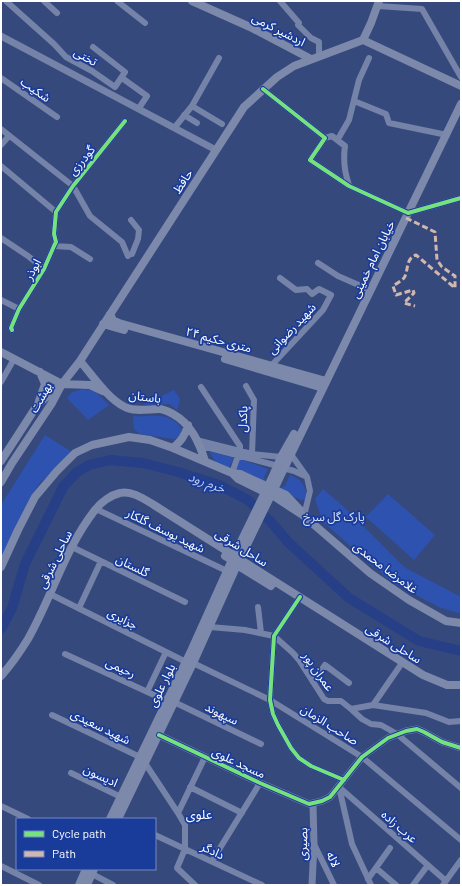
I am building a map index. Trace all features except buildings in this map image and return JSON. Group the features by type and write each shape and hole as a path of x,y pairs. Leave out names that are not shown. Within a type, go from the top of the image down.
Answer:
{"main road":[{"name":"اردشیر کرمی","path":"192,1 315,57"},
{"path":"378,4 363,40 461,86"},
{"name":"حافظ","path":"62,384 80,361 244,107 277,77 294,66 363,40"},
{"name":"خیابان امام خمینی","path":"234,563 280,467 290,453 461,104"},
{"name":"۲۴ متری حکیم","path":"110,314 113,320 118,323 271,366 323,385"},
{"name":"۲۴ متری حکیم","path":"103,324 323,385"},
{"path":"1,352 62,384"},
{"name":"باستان","path":"80,361 117,402 129,409 162,409 178,417 188,425 205,461"},
{"path":"38,404 45,384 40,372"},
{"name":"باستان","path":"62,384 90,385 107,392"},
{"name":"بهشت","path":"2,459 38,404 62,384"},
{"name":"بهشت","path":"1,482 52,403 62,384"},
{"name":"خیابان امام خمینی","path":"280,467 281,458 323,385"},
{"path":"173,448 181,442 186,434 188,425"},
{"name":"غلامرضا محمدی","path":"1,567 35,497 57,471 75,453 92,445 129,437 150,440 205,461 232,473 238,479 275,497 304,516 370,573 409,600 446,621 461,623"},
{"path":"2,459 12,463"},
{"name":"ساحلی شرقی","path":"1,676 7,670 28,640 72,547 96,508 112,496 126,492 154,505"},
{"path":"154,505 171,522 234,563 298,600"},
{"name":"ساحل شرقی","path":"154,505 298,600 318,609"},
{"name":"بلوار علوی","path":"110,818 142,760 171,701 227,571 234,563"},
{"name":"بلوار علوی","path":"189,662 210,627 234,563"},
{"name":"ساحلی شرقی","path":"318,609 423,675 447,685 461,685"},
{"name":"بلوار علوی","path":"120,818 142,760 159,735 171,701"},
{"path":"79,885 91,871"},
{"path":"87,885 91,871"}],"street":[{"name":"تختی","path":"6,1 54,44 66,58 92,71 115,87 125,72 93,47"},
{"path":"44,1 57,13"},
{"path":"117,1 145,23"},
{"path":"280,1 299,23 298,25 311,38 319,42 315,57"},
{"path":"378,4 422,8 435,34 461,77"},
{"path":"1,36 216,150"},
{"path":"175,127 192,106 219,58"},
{"path":"338,139 350,120 359,80 369,58"},
{"name":"شکیب","path":"1,78 58,118"},
{"path":"122,78 147,96 139,108"},
{"path":"263,89 325,138"},
{"path":"354,101 386,114 389,123 447,135"},
{"path":"192,106 222,124"},
{"path":"184,115 197,123"},
{"name":"گودرزی","path":"56,212 73,186 125,121"},
{"path":"1,129 73,186 90,216 122,242 130,255 138,239 139,230 131,220"},
{"path":"1,145 10,136"},
{"path":"350,186 345,174 343,160 345,146 338,139 332,136 325,138 310,160 350,186 408,213 461,198"},
{"path":"1,166 56,212"},
{"name":"ابوذر","path":"12,330 11,328 19,309 44,269 56,242 54,234 56,212"},
{"path":"1,238 44,269"},
{"path":"54,246 71,247 90,259"},
{"path":"318,263 338,276 370,290"},
{"name":"شهید رضوانی","path":"271,366 323,310 331,295 319,288 312,294 307,289 296,290 280,278"},
{"path":"1,300 19,309"},
{"path":"1,382 14,359"},
{"name":"پاکدل","path":"246,386 254,400 252,454"},
{"path":"201,387 240,446 239,454 232,473"},
{"path":"196,440 294,471 307,477"},
{"path":"200,448 210,448 239,454 252,454 281,458"},
{"path":"290,453 307,477 310,491 304,516"},
{"name":"شهید یوسف گلکار","path":"96,508 227,571"},
{"name":"گلستان","path":"72,547 185,602"},
{"path":"79,608 101,561"},
{"name":"جزایری","path":"50,594 189,662"},
{"path":"298,600 274,636 270,700 273,714 298,758 311,766 344,780"},
{"path":"258,607 261,633"},
{"name":"عمران پور","path":"210,627 274,636 293,653 324,699 328,701 341,700 352,709"},
{"path":"147,692 166,652"},
{"name":"رحیمی","path":"65,654 147,692 171,701"},
{"name":"صاحب الزمان","path":"189,662 270,700 362,757 461,840"},
{"path":"373,705 402,663"},
{"path":"313,682 325,665 349,683"},
{"name":"سپهوند","path":"171,701 261,744"},
{"path":"352,709 373,705 426,713 449,722 461,721"},
{"path":"352,709 362,719 371,724 381,725 397,734 461,788"},
{"name":"شهید سعیدی","path":"52,715 142,760"},
{"path":"313,804 330,796 339,787 362,757 388,738 397,734 412,729 417,729 448,745 461,748"},
{"name":"مسجد علوی","path":"159,735 260,783 305,803 313,804"},
{"path":"178,813 205,757"},
{"path":"142,760 185,825 185,849 177,868 195,885"},
{"name":"ادیسون","path":"71,773 121,797"},
{"path":"212,861 260,783"},
{"path":"190,787 242,812"},
{"path":"339,787 352,844 371,885"},
{"name":"عرب زاده","path":"339,787 428,865 444,883"},
{"name":"بصیری","path":"312,885 314,844 313,804"},
{"path":"1,806 26,818"},
{"name":"دادگر","path":"156,834 262,885"},
{"name":"لاله","path":"314,844 334,885"},
{"path":"368,879 390,848"},
{"path":"444,883 460,863"},
{"path":"412,885 428,865"},
{"path":"1,866 39,885"},
{"path":"376,868 396,885"},
{"path":"91,871 113,885"}],"green space":[{"path":"83,389 95,391 109,405 88,420 67,398 72,392"},
{"path":"174,390 180,399 177,410 170,404 143,405"},
{"path":"133,416 159,416 173,420 181,427 182,430 180,437 174,439 140,434 134,429"},
{"path":"45,435 72,452 39,484 26,506 1,560 1,505"},
{"path":"209,451 234,458 228,469 216,463"},
{"path":"240,459 268,469 264,477 265,483 236,470"},
{"path":"290,475 297,478 305,488 307,495 305,499 301,500 279,490 279,488 285,486"},
{"name":"پارک گل سرخ","path":"323,489 344,507 404,567 461,597 461,614 439,607 393,583 323,522 315,499"},
{"path":"388,494 435,535 414,560 366,517"}],"waterway":[{"name":"خرم رود","path":"1,629 12,608 25,564 63,487 77,472 89,465 110,460 143,463 178,472 219,485 248,500 271,522 288,542 349,598 419,641 461,651"}],"marked path":[{"path":"406,218 435,232 437,260 442,267 455,276 455,288 416,255 410,259 406,275 393,286 396,295 413,290 414,293 404,303 415,306"}],"cycle path":[{"path":"263,89 325,138 310,160 349,186 408,213 461,198"},
{"path":"12,330 11,328 19,309 44,269 56,242 54,234 56,212 73,186 125,121"},
{"path":"300,597 274,636 270,700 273,714 291,748 299,758 311,766 344,780"},
{"path":"159,735 260,783 309,804 322,801 330,797 362,757 388,738 406,731 417,729 442,742 461,748"}],"district":[{"name":"علوی","path":"199,814"}]}
